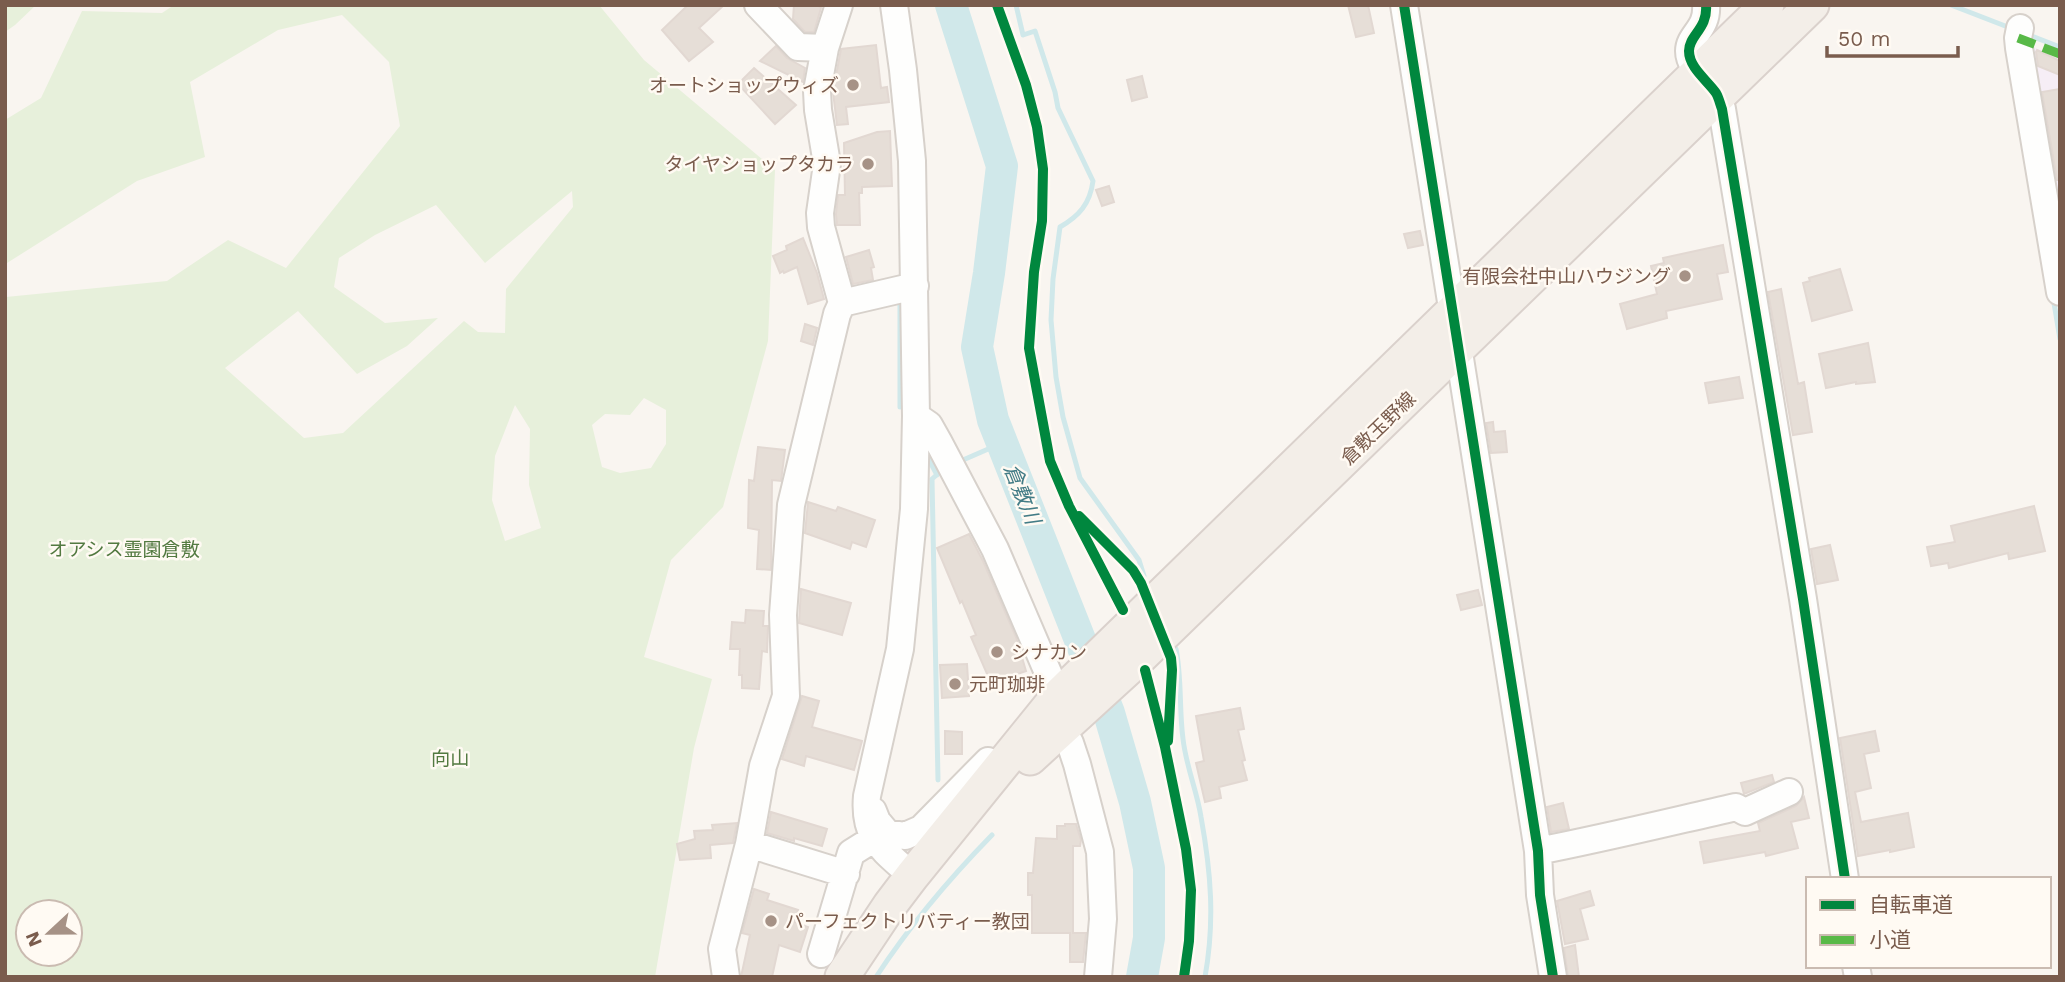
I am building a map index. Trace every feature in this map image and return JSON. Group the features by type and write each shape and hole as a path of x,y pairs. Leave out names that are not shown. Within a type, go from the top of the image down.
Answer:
{"main road":[{"name":"倉敷玉野線","path":"1128,649 1458,350 1708,84 1767,5"},
{"name":"倉敷玉野線","path":"831,965 890,905 937,845 1451,311 1708,84 1812,5"}],"street":[{"path":"758,5 798,47 825,48"},
{"path":"726,977 722,948 749,844 763,766 786,696 783,615 791,505 837,314 842,303 821,227 820,213 827,164 817,92 825,48 839,5"},
{"path":"894,5 912,161 916,415 914,509 900,649 867,796 866,812 868,826 881,847 912,876"},
{"path":"1404,5 1538,851 1540,895 1553,977"},
{"path":"1706,5 1707,17 1689,47 1689,56 1722,109 1803,599 1845,877"},
{"path":"2019,32 2060,292"},
{"path":"842,303 915,286"},
{"path":"916,415 929,425 995,550 1064,715 1100,852 1103,919 1098,977"},
{"path":"867,796 877,821 887,833 905,836 921,830 1013,735 1064,715"},
{"path":"1538,851 1644,830 1667,822 1736,807 1745,811 1789,792"},
{"path":"831,965 852,853 875,838"},
{"path":"749,844 846,874"}],"shaded area":[{"path":"2023,43 2060,57 2060,266"}],"green space":[{"path":"5,5 36,5 5,32"},
{"name":"向山","path":"174,5 599,5 644,60 775,170 768,341 723,507 671,560 644,657 712,679 694,748 655,977 5,977 5,120 41,98 82,11 162,13","holes":["342,15 389,62 400,126 286,268 228,240 167,281 6,297 7,263 137,181 205,157 190,82 278,30","572,191 573,207 506,289 505,333 478,332 464,321 343,433 304,438 225,368 298,311 357,374 407,346 438,318 385,323 334,287 339,258 375,235 436,205 485,263","644,398 666,410 666,444 651,468 620,473 602,467 592,425 605,414 630,415","515,405 530,429 529,485 541,528 505,541 492,500 495,456"]}],"building":[{"path":"688,5 724,5 699,28 713,42 689,61 662,30"},
{"path":"794,5 817,5 821,8 814,32 805,32 793,19"},
{"path":"1348,5 1368,5 1374,33 1356,37"},
{"name":"オートショップウィズ","path":"876,45 881,88 887,87 889,102 846,107 848,124 837,125 833,92 841,49"},
{"path":"776,46 787,58 805,68 803,82 760,61"},
{"path":"2037,50 2060,61 2060,75 2038,66"},
{"path":"754,68 796,105 775,124 738,84"},
{"path":"1142,76 1147,97 1132,101 1127,80"},
{"path":"2060,89 2060,180 2057,180 2042,92"},
{"name":"タイヤショップタカラ","path":"890,131 892,186 862,187 862,193 859,193 860,225 837,225 838,195 845,195 844,143 877,132"},
{"path":"1109,186 1114,202 1102,206 1096,190"},
{"path":"1420,231 1423,245 1408,248 1404,234"},
{"path":"803,238 824,299 808,304 797,267 780,273 773,256"},
{"name":"有限会社中山ハウジング","path":"1723,245 1728,272 1717,274 1722,299 1666,311 1667,318 1627,329 1620,304 1657,294 1651,266 1664,263 1663,258"},
{"path":"869,250 874,267 871,268 873,280 853,284 846,257"},
{"path":"1840,269 1852,310 1812,321 1803,283 1810,281 1809,278"},
{"path":"1781,289 1798,384 1804,382 1812,432 1793,435 1768,292"},
{"path":"805,324 817,328 813,345 801,341"},
{"path":"1868,343 1875,382 1856,382 1826,388 1819,354"},
{"path":"1739,377 1743,398 1709,403 1705,383"},
{"path":"1493,422 1494,432 1505,431 1507,452 1491,453 1486,423"},
{"path":"758,447 785,450 781,481 772,480 771,570 757,569 759,530 748,528 749,480 754,481"},
{"path":"808,502 836,511 838,507 875,520 866,547 852,542 850,549 805,533"},
{"path":"2034,506 2045,551 2009,559 2008,553 1949,568 1948,563 1931,566 1927,547 1955,542 1951,526"},
{"path":"969,534 1016,637 1026,671 991,683 971,637 976,635 937,548"},
{"path":"1830,545 1838,580 1817,584 1811,549"},
{"path":"801,589 851,603 842,635 799,623"},
{"path":"1478,590 1482,605 1461,610 1457,595"},
{"path":"746,610 764,611 763,626 768,626 767,652 762,651 759,689 742,688 742,675 739,675 740,649 730,649 732,622 745,623"},
{"name":"元町珈琲","path":"967,664 969,696 942,698 940,665"},
{"path":"802,696 819,701 812,727 862,741 854,770 806,756 804,766 782,759"},
{"path":"1240,708 1244,729 1238,730 1247,780 1219,787 1221,798 1205,802 1196,763 1204,761 1196,716"},
{"path":"945,731 962,732 962,754 945,754"},
{"path":"1875,731 1879,751 1864,754 1871,788 1855,792 1861,822 1908,813 1914,847 1858,856 1840,738"},
{"path":"1772,775 1774,782 1744,794 1741,783"},
{"path":"1804,797 1809,818 1791,822 1798,848 1766,856 1765,852 1704,863 1700,842 1760,831 1758,823 1796,806"},
{"path":"1563,803 1569,829 1551,832 1547,807"},
{"path":"771,812 827,829 822,846 767,833"},
{"path":"737,823 733,843 710,845 711,858 680,860 677,844 695,839 694,831 713,830 712,825"},
{"path":"1076,824 1081,840 1080,846 1073,846 1073,933 1086,933 1083,962 1070,962 1070,933 1032,933 1032,895 1028,895 1028,873 1033,873 1036,838 1057,839 1057,826"},
{"path":"754,889 769,894 767,900 798,910 794,922 808,927 800,952 779,945 772,977 741,977 750,935 742,933"},
{"path":"1590,891 1594,905 1580,909 1588,939 1565,944 1557,901"},
{"path":"1575,945 1579,977 1568,977 1564,948"}],"waterway":[{"name":"倉敷川","path":"951,5 1002,166 977,347 993,420 1109,713 1135,802 1149,868 1149,938 1142,977"},
{"path":"1016,5 1023,35 1035,31 1058,108 1093,181 1082,208 1060,227 1053,279 1051,320 1063,417 1080,478 1139,560 1144,576"},
{"path":"1951,5 2013,29"},
{"path":"2026,34 2060,47"},
{"path":"2053,297 2060,339"},
{"path":"900,298 900,407"},
{"path":"963,460 1002,443"},
{"path":"927,456 937,475"},
{"path":"938,780 932,479 941,471"},
{"path":"1176,649 1183,739 1199,807 1209,877 1211,916 1205,977"},
{"path":"876,977 931,903 992,835"}],"marked path":[{"path":"2018,38 2060,54"}],"cycle path":[{"path":"997,5 1026,85 1037,127 1043,169 1042,221 1034,272 1029,348 1050,461 1069,506 1123,610"},
{"path":"1404,5 1538,851 1540,895 1553,977"},
{"path":"1706,5 1702,26 1692,40 1689,51 1695,69 1716,93 1722,109 1803,599 1845,877"},
{"path":"1079,516 1133,570 1141,583 1171,658 1168,741"},
{"path":"1145,670 1165,747 1186,849 1191,890 1184,977"}],"place":[{"name":"オートショップウィズ","path":"853,85"},
{"name":"タイヤショップタカラ","path":"868,164"},
{"name":"有限会社中山ハウジング","path":"1685,276"},
{"name":"シナカン","path":"997,652"},
{"name":"元町珈琲","path":"955,684"},
{"name":"パーフェクトリバティー教団","path":"771,921"}],"park label":[{"name":"オアシス霊園倉敷","path":"124,549"}]}
